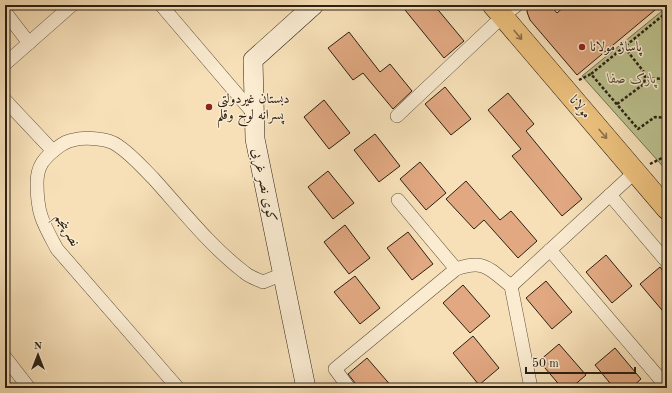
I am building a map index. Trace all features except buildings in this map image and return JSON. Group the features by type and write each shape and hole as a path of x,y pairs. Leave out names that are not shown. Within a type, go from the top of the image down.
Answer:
{"main road":[{"name":"مولانا","path":"504,9 635,172 667,209"}],"street":[{"path":"5,64 72,5"},
{"path":"160,5 254,114"},
{"name":"کوی نصر غربی","path":"306,388 255,139 253,60 314,5"},
{"path":"397,116 504,9"},
{"path":"5,12 29,43"},
{"path":"5,100 52,151"},
{"name":"نصرپنجم","path":"178,388 57,249 43,223 37,199 37,180 40,167 46,156 63,143 73,140 104,140 116,144 136,160 212,243 245,273 263,282 282,274"},
{"path":"511,286 635,172"},
{"path":"610,196 667,262"},
{"path":"398,200 456,269"},
{"path":"550,250 667,388"},
{"path":"350,388 335,369 456,269 469,265 485,266 511,286 530,388"},
{"path":"5,357 29,388"}],"path":[{"path":"666,14 591,74 638,129 655,117 667,118"},
{"path":"617,104 644,84 644,72 624,47"},
{"path":"644,78 667,79"},
{"path":"667,154 664,157 667,160"}],"green space":[{"name":"پارک صفا","path":"667,7 667,171 582,76"}],"place":[{"name":"پاساژ مولانا","path":"582,47"},
{"name":"دبستان غیردولتی پسرانه لوح وقلم","path":"209,107"}]}
